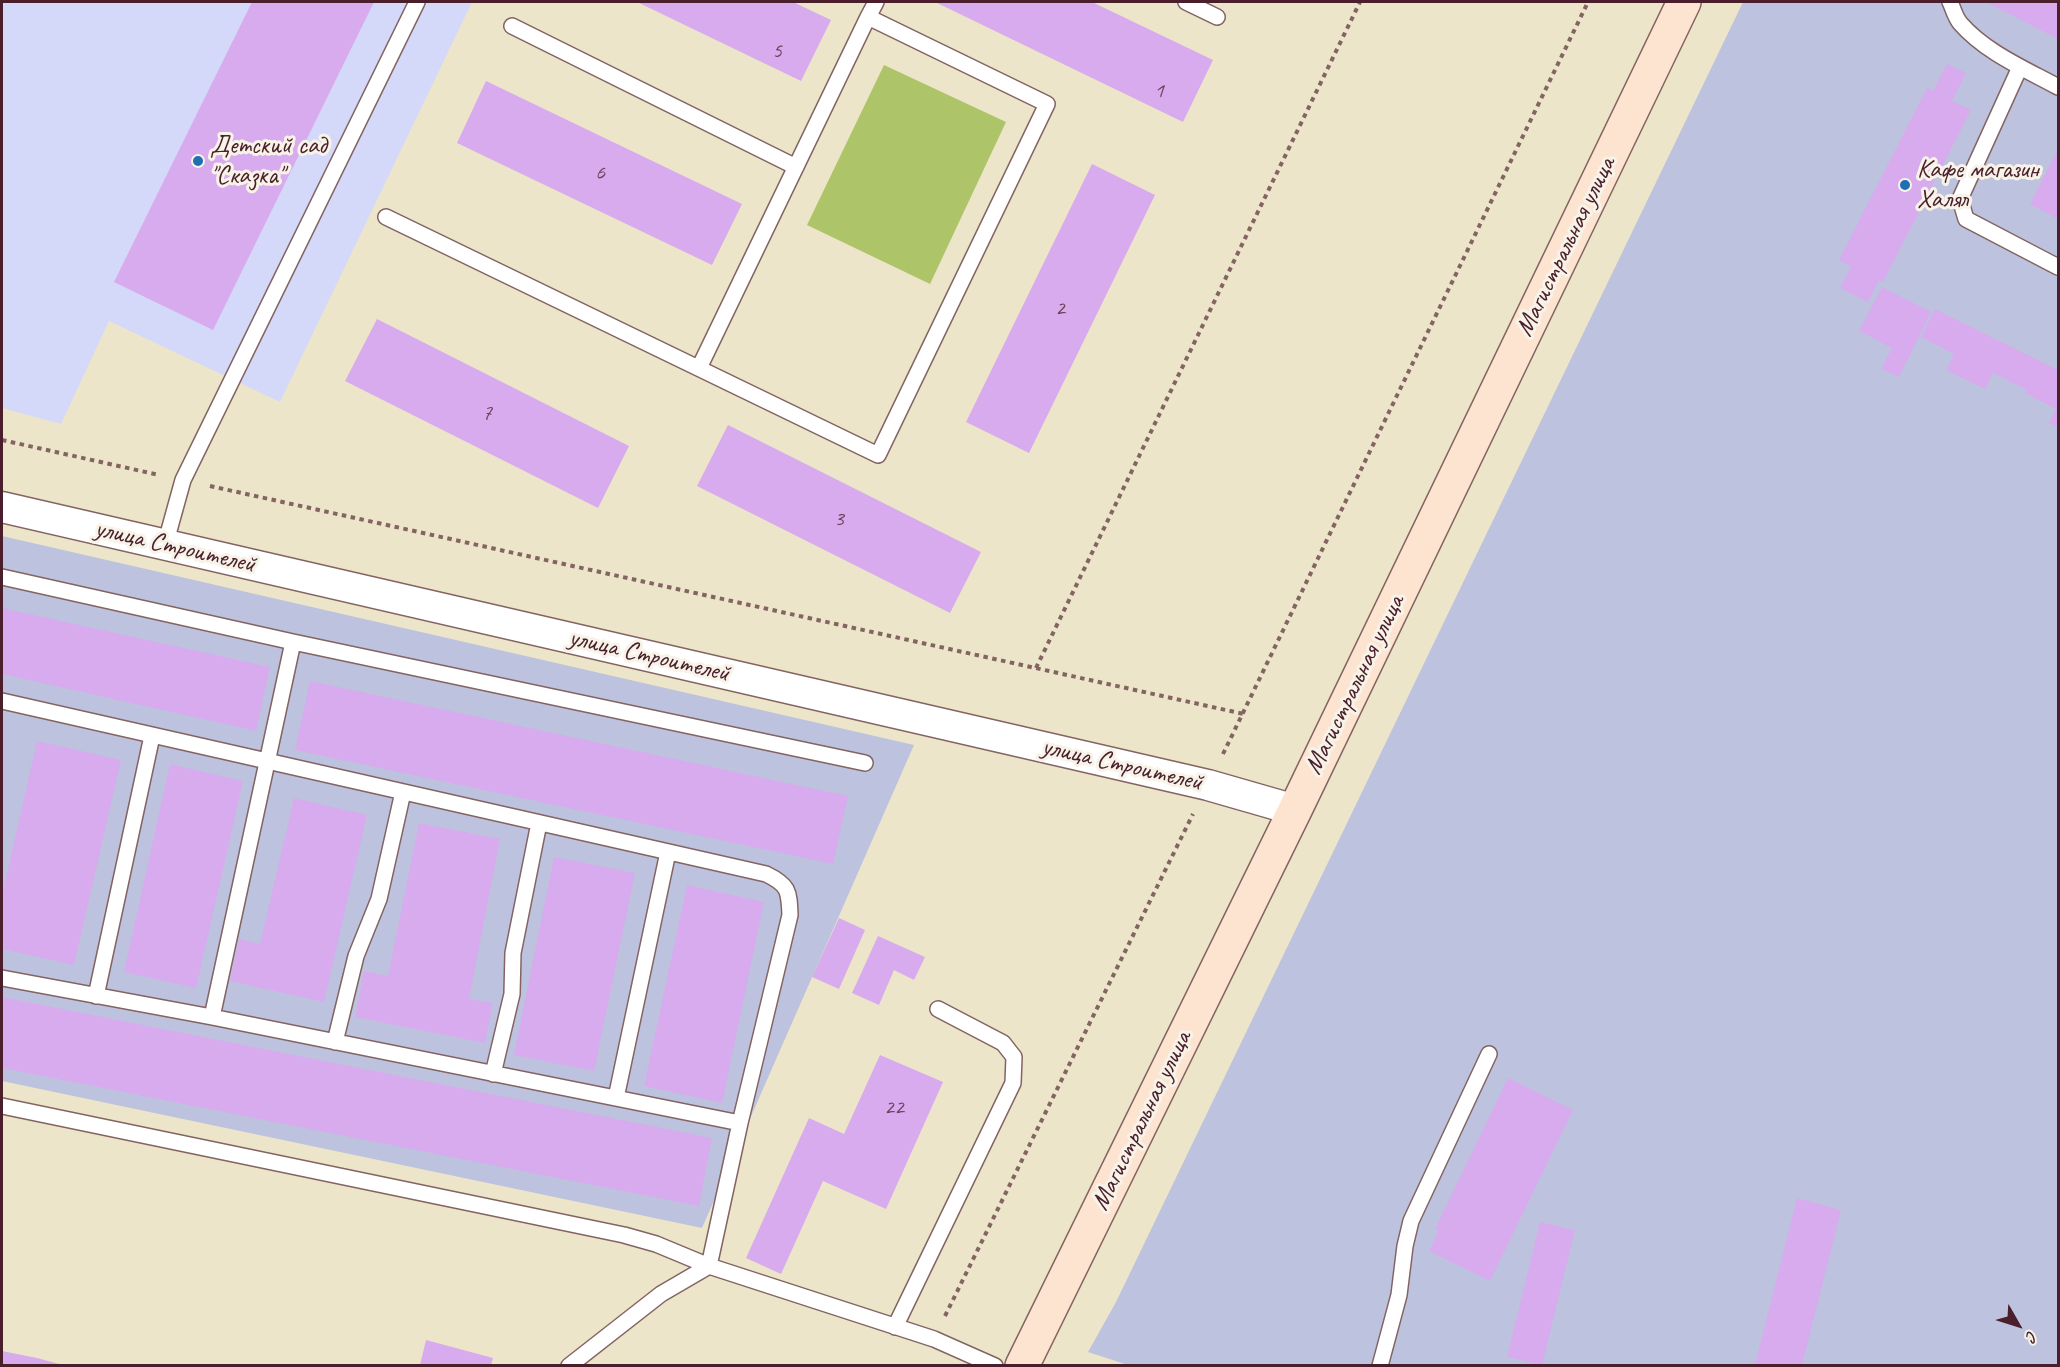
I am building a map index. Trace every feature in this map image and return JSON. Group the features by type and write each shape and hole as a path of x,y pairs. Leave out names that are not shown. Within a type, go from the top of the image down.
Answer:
{"main road":[{"name":"Магистральная улица","path":"1017,1365 1295,810 1684,2"}],"street":[{"name":"улица Строителей","path":"2,507 1208,785 1295,810"}],"lane":[{"path":"165,545 183,480 417,2"},
{"path":"699,368 876,2"},
{"path":"1186,2 1217,16"},
{"path":"1950,2 1958,21 1982,44 2058,87"},
{"path":"386,218 878,455 1047,104 868,17"},
{"path":"512,26 796,167"},
{"path":"2020,67 1960,199 1966,219 2058,267"},
{"path":"2,577 293,642 865,763"},
{"path":"212,1017 293,642"},
{"path":"2,704 766,874 782,881 789,894 790,915 740,1123 709,1266 661,1294 569,1365"},
{"path":"96,996 152,736"},
{"path":"335,1042 356,956 380,899 403,792"},
{"path":"494,1074 512,994 513,953 539,823"},
{"path":"616,1098 668,852"},
{"path":"2,978 212,1017 740,1123"},
{"path":"896,1327 1013,1083 1014,1057 1003,1043 938,1009"},
{"path":"1380,1365 1399,1295 1405,1246 1411,1221 1490,1054"},
{"path":"2,1106 624,1235 656,1244 709,1266 1017,1365"}],"path":[{"path":"1036,668 1360,2"},
{"path":"934,1339 1244,714 1588,2"},
{"path":"2,440 1244,714"}],"shaded area":[{"name":"Детский сад \"Сказка\"","path":"2,2 472,2 280,402 109,321 61,424 2,408"},
{"path":"1743,2 2058,2 2058,1365 1131,1366 1088,1352 1116,1302"},
{"path":"2,536 914,745 702,1228 2,1081"}],"green space":[{"path":"884,65 1006,122 930,284 807,225"}],"building":[{"path":"252,2 374,2 213,330 114,282"},
{"path":"637,2 793,2 831,20 801,81"},
{"path":"935,2 1092,2 1213,60 1183,122"},
{"path":"1986,2 2058,2 2058,39"},
{"name":"Кафе магазин Халял","path":"1947,64 1966,73 1952,101 1971,110 1883,282 1879,280 1868,302 1840,288 1851,266 1839,260 1927,88 1933,91"},
{"path":"486,81 742,204 712,265 457,143"},
{"path":"2058,149 2058,219 2030,204"},
{"path":"1092,164 1155,195 1029,453 966,422"},
{"path":"1882,287 1931,312 1899,377 1881,369 1892,348 1859,331"},
{"path":"1935,309 2058,370 2058,427 2049,423 2056,409 2025,393 2027,390 1993,373 1985,389 1946,370 1954,354 1921,337"},
{"path":"377,319 629,446 598,508 345,381"},
{"path":"728,425 981,552 950,613 697,486"},
{"path":"2,608 270,667 256,731 2,674"},
{"path":"310,681 848,796 833,864 295,750"},
{"path":"37,741 121,760 74,965 2,949 2,896"},
{"path":"170,764 243,781 196,988 124,972"},
{"path":"294,798 367,815 324,1002 230,981 239,939 260,944"},
{"path":"419,823 500,839 469,999 493,1003 485,1043 355,1017 364,971 388,976"},
{"path":"554,857 635,873 594,1071 514,1055"},
{"path":"687,885 764,902 722,1103 644,1086"},
{"path":"839,918 865,930 839,989 812,977"},
{"path":"878,936 925,957 914,980 894,970 879,1005 852,993"},
{"path":"2,997 712,1138 699,1206 2,1068"},
{"path":"880,1055 943,1082 886,1209 823,1181 781,1274 746,1258 809,1118 844,1134"},
{"path":"1508,1078 1573,1110 1490,1281 1429,1251 1439,1230 1435,1229"},
{"path":"1797,1198 1841,1210 1802,1365 1755,1365"},
{"path":"1540,1222 1575,1230 1542,1365 1507,1357"},
{"path":"426,1340 493,1358 491,1365 420,1365"},
{"path":"2,1351 37,1358 63,1365 2,1365"}],"place":[{"name":"Детский сад \"Сказка\"","path":"198,161"},
{"name":"Кафе магазин Халял","path":"1905,185"}]}
